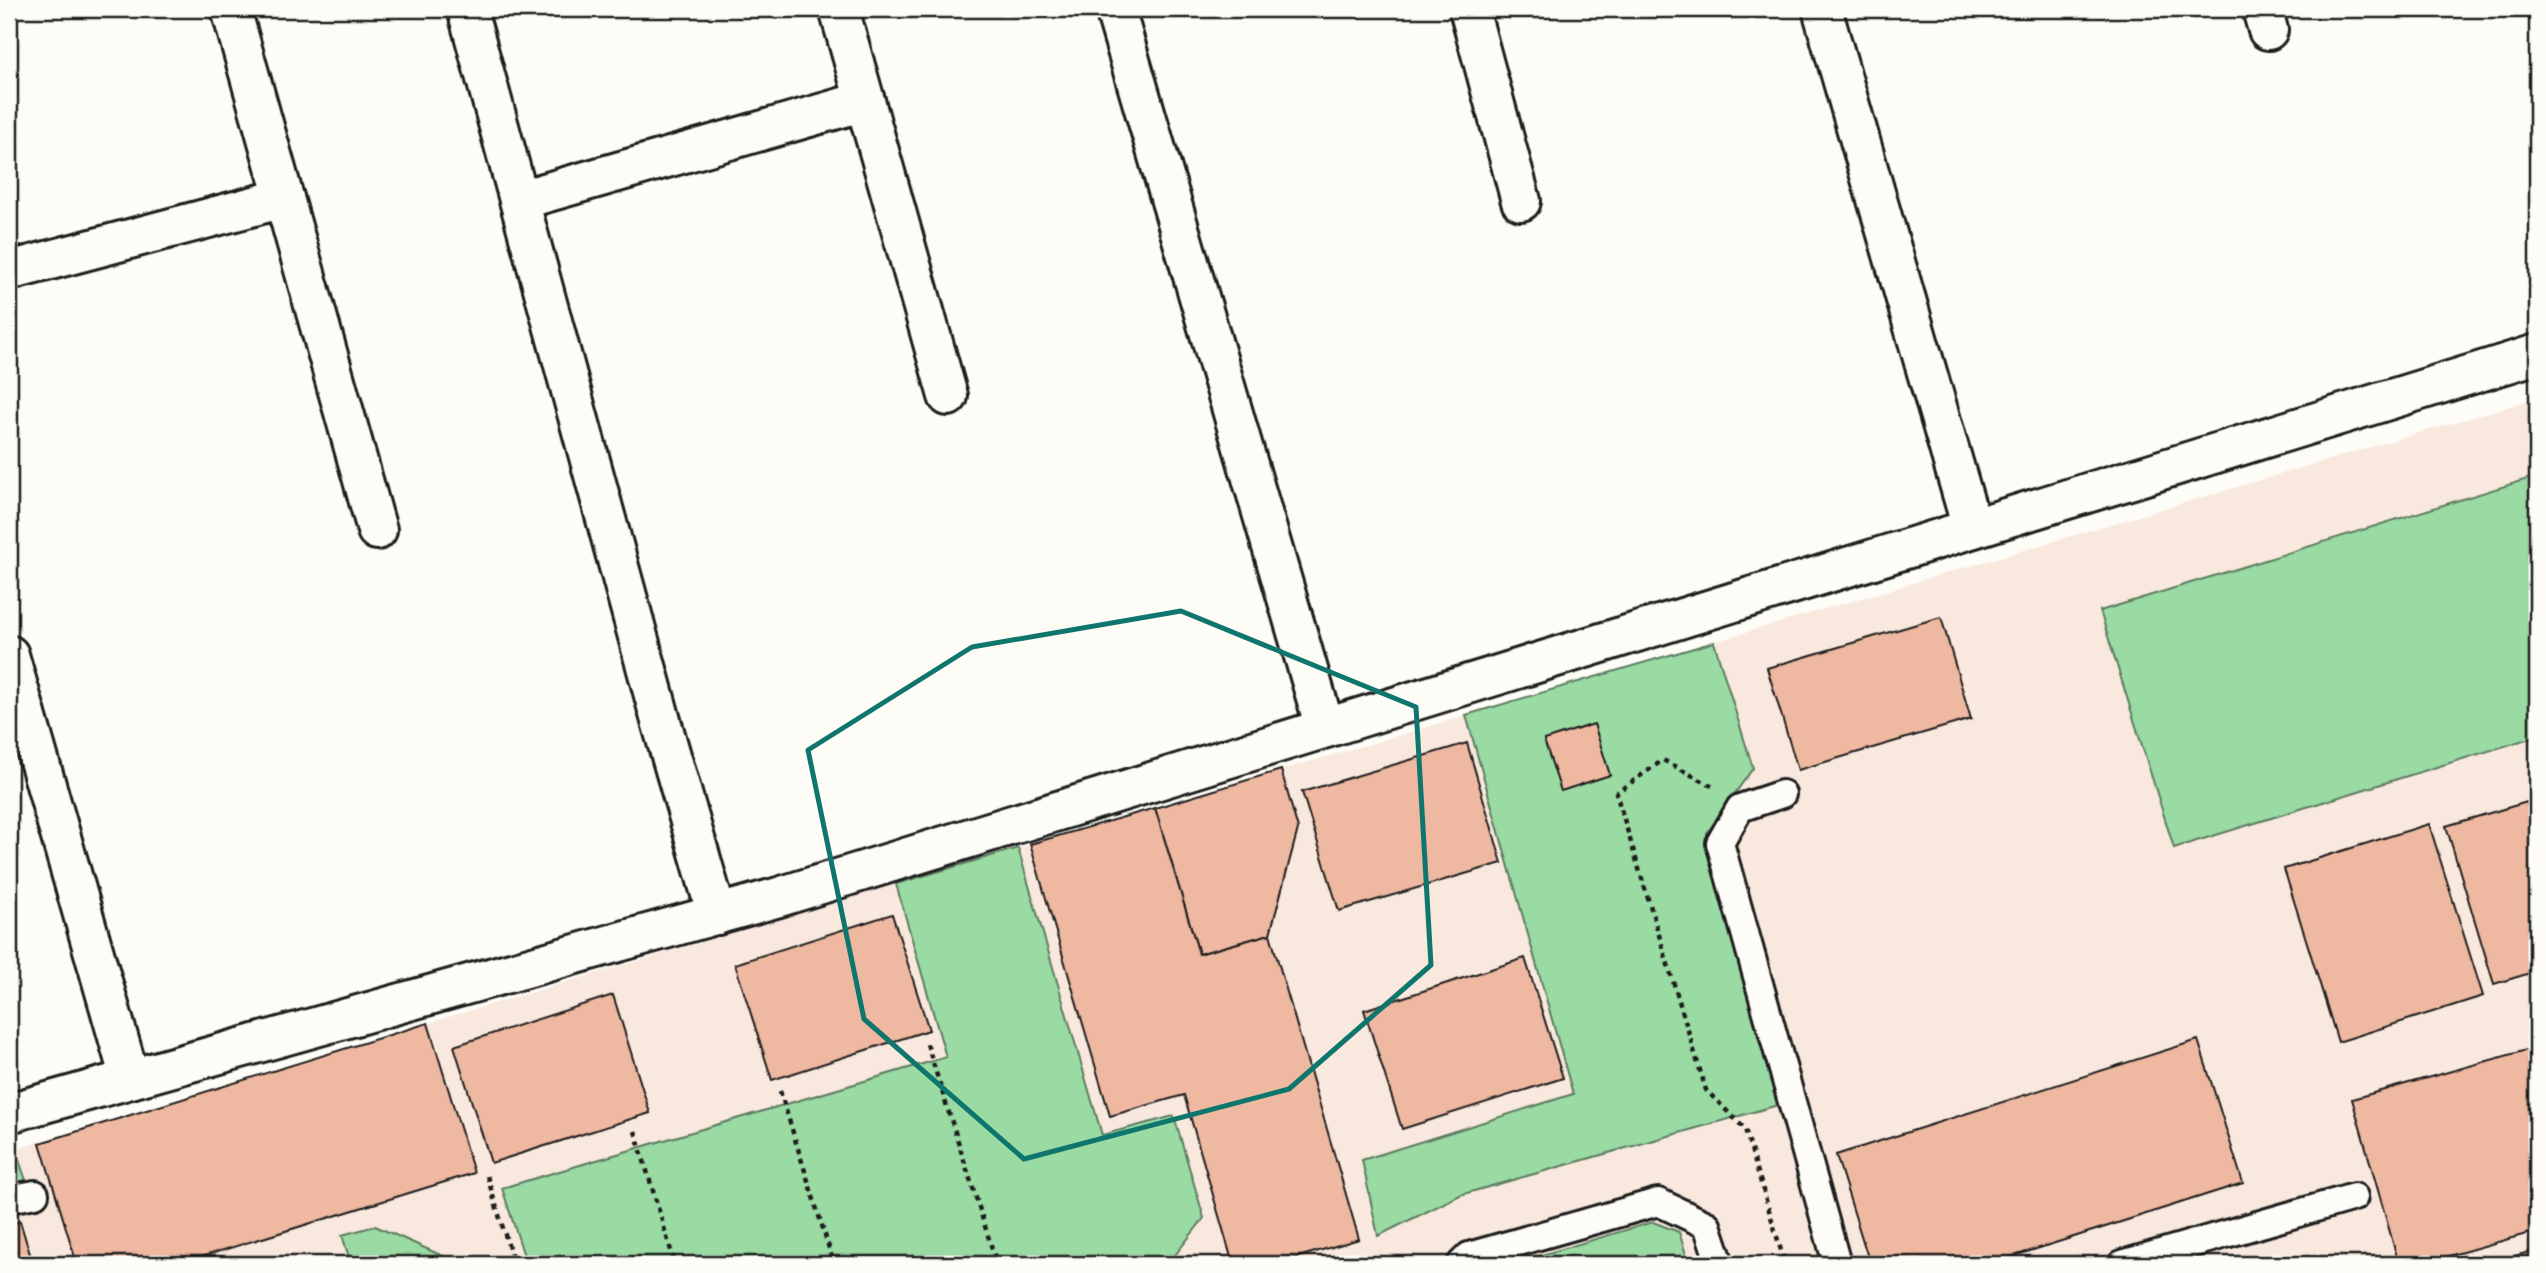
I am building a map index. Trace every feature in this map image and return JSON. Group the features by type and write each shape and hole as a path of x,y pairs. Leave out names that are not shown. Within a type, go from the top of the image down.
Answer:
{"street":[{"path":"231,9 377,530"},
{"path":"467,9 661,721 717,915"},
{"path":"839,9 948,396"},
{"path":"1115,9 1325,728"},
{"path":"1469,9 1521,201"},
{"path":"1822,9 1972,528"},
{"path":"520,200 865,102"},
{"path":"9,271 284,198"},
{"path":"9,1113 717,915 2537,354"},
{"path":"9,656 130,1079"}],"lane":[{"path":"1782,794 1740,808 1720,843 1837,1264"},
{"path":"9,1199 35,1194"},
{"path":"2122,1264 2354,1197"},
{"path":"1461,1264 1469,1256 1658,1202 1707,1225 1720,1264"}],"path":[{"path":"1749,805 1663,760 1616,793 1706,1090 1745,1129 1785,1264"},
{"path":"927,1044 997,1264"},
{"path":"780,1091 834,1264"},
{"path":"635,1131 676,1264"},
{"path":"488,1176 514,1264"}],"highlighted area":[{"path":"1181,611 1416,707 1431,965 1289,1089 1024,1159 864,1019 808,750 972,647"}],"shaded area":[{"path":"2537,398 2537,1264 9,1264 9,1151 428,1023"}],"green space":[{"path":"2537,476 2537,736 2174,848 2100,611"},
{"path":"1714,642 1753,768 1707,833 1778,1105 1460,1195 1378,1236 1362,1160 1573,1094 1466,715"},
{"path":"1018,848 1102,1135 1174,1116 1204,1218 1168,1264 492,1264 524,1256 502,1188 946,1057 896,884"},
{"path":"15,1149 26,1180 9,1185 9,1151"},
{"path":"1653,1222 1679,1232 1689,1264 1511,1264"},
{"path":"375,1226 461,1264 351,1264 342,1235"}],"building":[{"path":"1941,617 1971,719 1798,770 1767,668"},
{"path":"1594,724 1610,775 1561,791 1544,740"},
{"path":"1467,743 1502,863 1339,911 1302,792"},
{"path":"1281,770 1298,829 1270,934 1199,954 1155,808"},
{"path":"2527,802 2537,836 2537,971 2494,984 2446,826"},
{"path":"1155,808 1199,954 1270,934 1359,1239 1275,1264 1233,1264 1184,1095 1110,1116 1030,844"},
{"path":"2429,824 2483,996 2338,1042 2284,869"},
{"path":"892,914 929,1030 772,1080 735,964"},
{"path":"1525,958 1563,1078 1402,1129 1364,1010"},
{"path":"613,995 650,1113 491,1163 454,1046"},
{"path":"428,1023 474,1173 178,1264 77,1264 40,1143"},
{"path":"2198,1040 2243,1183 1989,1264 1870,1264 1836,1155"},
{"path":"2537,1047 2537,1231 2420,1264 2399,1264 2352,1099"},
{"path":"20,1221 33,1264 9,1264 9,1225"},
{"path":"2537,1250 2537,1264 2484,1264"}]}
